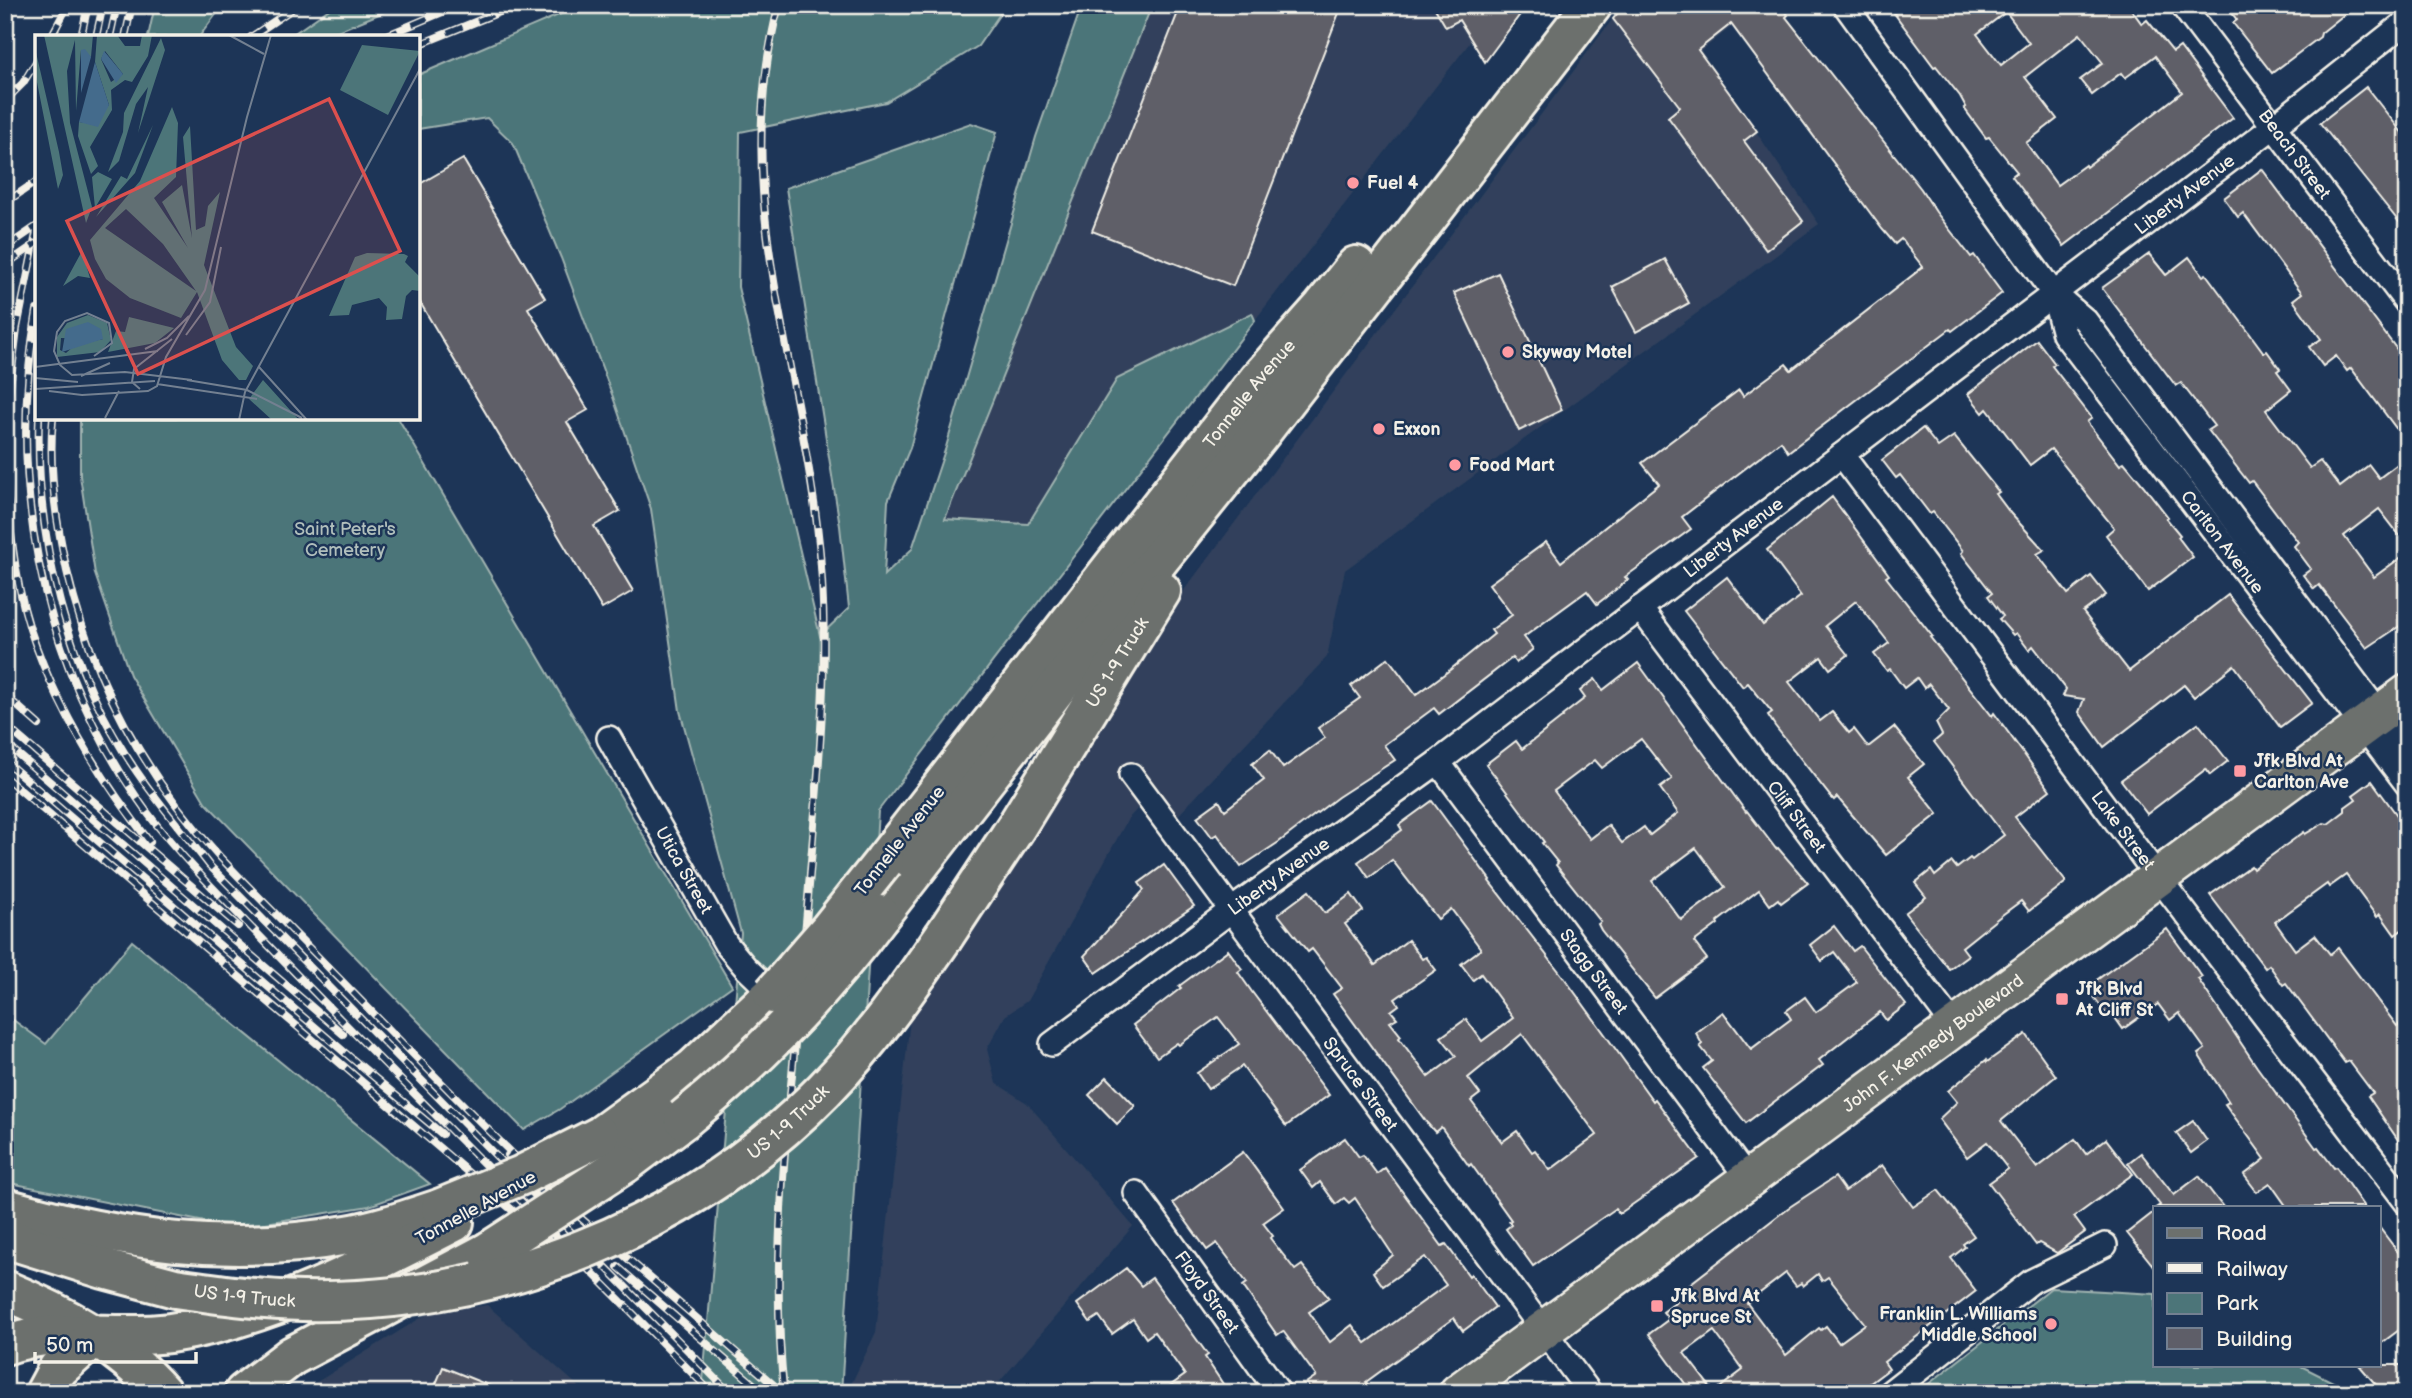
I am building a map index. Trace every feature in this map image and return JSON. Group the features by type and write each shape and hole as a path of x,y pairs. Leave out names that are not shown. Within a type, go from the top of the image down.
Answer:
{"highway":[{"name":"Tonnelle Avenue","path":"678,1102 725,1041 773,994 829,930 1251,390 1335,292 1560,5"},
{"name":"Tonnelle Avenue","path":"244,1393 292,1356 488,1252 612,1150 678,1102 742,1069 784,1030 841,965 1084,653 1259,435 1592,5"},
{"name":"US 1-9 Truck","path":"5,1238 175,1288 248,1298 357,1300 473,1284 535,1267 581,1251 642,1223 691,1195 748,1156 800,1113 864,1045 900,1000 1016,827 1107,676 1259,435"},
{"path":"5,1208 115,1235 160,1242 228,1245 307,1242 448,1215 522,1175 612,1150"},
{"name":"Tonnelle Avenue","path":"5,1345 47,1336 169,1333 232,1319 349,1274 448,1215"},
{"path":"5,1290 56,1312 95,1336 141,1372 162,1393"},
{"path":"45,1393 58,1369 95,1336"}],"main road":[{"name":"John F. Kennedy Boulevard","path":"1458,1393 2382,711"}],"street":[{"name":"Carlton Avenue","path":"1845,5 2053,293 2064,334 2177,462 2280,600 2382,711 2407,751"},
{"name":"Beach Street","path":"2182,5 2407,303"},
{"name":"Liberty Avenue","path":"1052,1044 1233,909 1438,762 2273,127 2407,21"},
{"name":"Lake Street","path":"1842,455 2158,877 2407,1203"},
{"name":"Cliff Street","path":"1640,608 1954,1026"},
{"name":"Carlton Avenue","path":"2382,711 2407,784"},
{"name":"Utica Street","path":"610,738 726,944 773,994"},
{"name":"Stagg Street","path":"1438,762 1749,1180"},
{"name":"Spruce Street","path":"1131,775 1590,1393"},
{"name":"Floyd Street","path":"1136,1193 1279,1393"},
{"path":"1889,1393 2032,1281 2105,1245"}],"shaded area":[{"path":"1152,5 1499,5 1255,320 1252,313 1117,379 1028,524 945,519"},
{"path":"1623,5 1759,5 1701,51 1819,224 1345,570 1327,657 1173,821 1151,794 1128,819 1027,1001 1005,1016 987,1049 996,1083 1027,1103 1133,1226 990,1393 847,1393 876,1332 918,945"},
{"path":"487,1305 586,1393 299,1393 427,1314"}],"green space":[{"path":"155,5 223,5 200,35 148,35"},
{"path":"335,5 401,5 328,35 292,35"},
{"path":"582,5 1006,5 978,46 886,102 740,132 738,287 820,636 849,608 840,526 786,188 971,123 997,132 910,448 888,501 884,575 912,549 946,447 1036,137 1082,5 1152,5 945,519 1028,524 1117,379 1252,313 1255,320 878,811 841,1393 702,1393 741,933 680,711 651,509 561,258 513,143 487,118 420,129 420,74"},
{"name":"Saint Peter's Cemetery","path":"80,420 399,420 732,986 560,1109 524,1130 205,802 130,675 95,574 80,476"},
{"path":"132,941 430,1184 369,1206 235,1228 5,1182 5,1014 46,1044"},
{"name":"Franklin L. Williams Middle School","path":"2051,1288 2153,1294 2153,1366 2301,1366 2355,1393 1917,1393"}],"building":[{"path":"1181,5 1342,5 1233,286 1092,231"},
{"path":"1433,5 1527,5 1485,62 1459,20 1446,27"},
{"path":"1624,5 1780,5 1788,15 1786,17 1921,189 1936,212 1971,257 1974,255 2002,293 1952,331 1950,329 1788,452 1781,441 1682,517 1691,529 1625,577 1628,580 1597,604 1587,591 1524,637 1533,649 1516,663 1512,658 1439,714 1434,708 1384,745 1395,760 1338,797 1241,867 1217,834 1212,837 1197,817 1219,801 1225,810 1264,780 1252,764 1270,750 1283,768 1325,738 1318,728 1360,698 1351,686 1388,658 1416,695 1494,634 1491,630 1512,615 1489,584 1546,542 1561,562 1659,484 1642,463 1739,390 1743,396 1786,364 1791,370 1923,267 1901,239 1895,244 1882,229 1731,24 1698,50 1757,131 1744,141 1803,221 1766,250 1668,117 1680,107 1613,19"},
{"path":"1888,5 2128,5 2142,24 2147,20 2173,52 2180,47 2233,118 2064,246 2012,176 2017,172 1989,137 1986,138 1964,108 1966,107 1960,96 1936,66 1934,67","holes":["2006,12 2029,43 2001,65 1977,34","2080,34 2103,63 2080,80 2092,95 2121,73 2125,78 2155,56 2182,92 2086,167 2085,165 2057,185 2026,143 2057,119 2025,77"]},
{"path":"2226,5 2356,5 2321,33 2320,37 2272,73 2233,23 2237,20"},
{"path":"2366,87 2407,139 2407,232 2320,123"},
{"path":"463,159 545,298 528,308 588,410 567,422 620,511 594,526 633,591 602,609 420,302 420,184"},
{"path":"2262,169 2407,363 2407,443 2351,368 2347,371 2336,356 2323,366 2309,347 2321,339 2293,300 2302,293 2243,213 2238,217 2224,198"},
{"path":"2149,254 2166,275 2189,257 2203,276 2206,274 2264,353 2267,351 2291,390 2266,410 2310,468 2320,461 2340,487 2369,465 2379,478 2407,457 2407,545 2379,509 2344,536 2374,577 2407,553 2407,621 2367,648 2319,585 2314,589 2303,575 2311,569 2294,546 2298,542 2252,481 2249,483 2208,430 2214,426 2181,383 2176,386 2102,288"},
{"path":"1665,259 1689,303 1636,332 1612,287"},
{"name":"Skyway Motel","path":"1498,273 1562,410 1519,431 1454,293"},
{"path":"2037,340 2055,364 2052,366 2092,418 2087,422 2120,465 2124,462 2143,485 2168,517 2166,518 2193,557 2148,591 2106,535 2114,528 2051,449 2030,465 1987,409 1983,413 1968,394"},
{"path":"1923,428 1938,447 1954,436 1999,492 1996,494 2011,514 2044,550 2037,554 2068,594 2091,576 2106,595 2083,612 2129,671 2228,595 2312,703 2280,727 2234,665 2194,697 2184,685 2104,747 2079,712 2084,699 2063,696 2066,689 2033,646 2029,650 2016,633 2013,635 1999,619 2003,616 1988,596 1992,593 1961,553 1963,551 1933,512 1930,514 1900,475 1896,478 1882,460"},
{"path":"1832,497 1889,575 1886,577 1932,636 1930,637 1992,716 1994,713 2050,790 2015,817 2066,882 2029,911 2021,901 2002,915 1962,947 1968,955 1949,969 1905,913 1926,897 1915,883 1931,870 1935,876 1952,862 1957,868 1970,858 1972,860 2004,835 1934,742 1942,735 1936,723 1949,710 1929,684 1924,688 1917,678 1904,688 1890,669 1887,671 1874,654 1889,643 1856,601 1825,626 1848,655 1830,669 1821,657 1789,682 1820,721 1832,712 1849,733 1854,729 1868,747 1894,727 1924,764 1908,777 1938,814 1886,855 1837,797 1834,800 1830,796 1775,726 1768,715 1772,712 1748,683 1743,687 1684,611 1727,577 1763,625 1801,596 1767,550"},
{"path":"1638,663 1746,812 1808,883 1781,903 1778,899 1770,905 1759,890 1694,942 1707,959 1655,998 1601,930 1598,924 1601,922 1556,865 1558,863 1542,843 1544,842 1486,764 1516,741 1522,749 1585,698 1580,691 1595,679 1603,690","holes":["1641,739 1672,779 1660,788 1678,813 1650,835 1644,827 1622,843 1608,825 1590,839 1554,791 1595,760 1602,768","1696,848 1725,887 1681,920 1652,881"]},
{"path":"2198,723 2228,761 2210,775 2206,769 2147,814 2121,780"},
{"path":"2372,781 2407,829 2407,926 2395,935 2380,914 2377,917 2346,875 2329,887 2327,884 2275,922 2295,950 2315,935 2330,954 2338,948 2397,1026 2407,1018 2407,1153 2368,1096 2373,1093 2349,1061 2345,1063 2286,983 2283,985 2269,965 2265,968 2210,895 2251,866 2253,869 2304,832 2305,834 2324,823 2328,824 2356,799 2353,795"},
{"path":"1432,801 1653,1101 1655,1099 1699,1158 1619,1214 1615,1209 1533,1266 1506,1229 1511,1225 1511,1220 1471,1164 1469,1166 1441,1127 1435,1132 1427,1123 1333,994 1342,988 1312,949 1308,952 1278,914 1309,891 1325,913 1351,894 1363,911 1345,924 1375,965 1408,940 1422,959 1426,957 1436,970 1395,999 1399,1005 1391,1011 1397,1018 1390,1022 1428,1077 1456,1056 1441,1037 1466,1019 1482,1041 1513,1018 1481,974 1473,980 1461,964 1481,949 1451,909 1438,919 1392,860 1369,878 1358,862 1402,830 1399,825","holes":["1522,1034 1597,1135 1550,1170 1535,1150 1532,1152 1517,1131 1502,1142 1471,1101 1480,1094 1468,1078"]},
{"path":"1164,865 1194,906 1096,973 1084,956 1144,890 1139,883"},
{"path":"1834,926 1853,951 1860,946 1906,1005 1886,1020 1880,1012 1819,1060 1823,1065 1746,1123 1703,1068 1712,1061 1700,1046 1702,1044 1696,1033 1723,1012 1751,1049 1791,1019 1786,1011 1805,997 1816,1012 1857,982 1834,952 1822,961 1810,945"},
{"path":"2167,929 2202,977 2198,979 2257,1067 2316,1148 2318,1147 2334,1168 2336,1167 2363,1206 2286,1206 2270,1183 2257,1192 2244,1175 2265,1159 2225,1104 2229,1102 2198,1054 2205,1049 2179,1013 2170,1020 2158,1004 2123,1029 2113,1015 2109,1018 2087,987"},
{"path":"1228,950 1242,969 1238,972 1329,1095 1286,1126 1242,1066 1208,1089 1197,1073 1239,1044 1218,1017 1157,1057 1133,1025 1181,988 1179,986"},
{"path":"2026,1034 2056,1076 2001,1121 2037,1168 2075,1139 2086,1154 2106,1139 2133,1174 2074,1217 2085,1232 2057,1253 2039,1243 2036,1245 1989,1183 2008,1169 1987,1142 1967,1157 1939,1119 1957,1102 1948,1091 1986,1060 1987,1062"},
{"path":"1107,1077 1135,1106 1117,1124 1089,1095"},
{"path":"2193,1121 2207,1141 2191,1153 2176,1133"},
{"path":"1345,1138 1359,1157 1363,1155 1377,1174 1385,1168 1442,1246 1446,1244 1495,1307 1463,1331 1454,1318 1366,1382 1374,1393 1314,1393 1306,1383 1316,1376 1283,1331 1277,1335 1243,1286 1247,1283 1217,1243 1207,1250 1173,1203 1243,1152 1284,1208 1263,1223 1273,1236 1270,1238 1295,1270 1302,1265 1329,1298 1309,1312 1330,1342 1352,1325 1366,1343 1446,1285 1425,1257 1383,1286 1373,1272 1393,1255 1355,1198 1349,1203 1344,1198 1336,1204 1320,1182 1313,1188 1300,1170"},
{"path":"2141,1153 2174,1195 2199,1176 2222,1206 2158,1206 2128,1163"},
{"path":"1882,1165 1913,1207 1938,1190 1974,1236 1951,1258 1976,1291 1884,1362 1889,1369 1857,1393 1692,1393 1649,1334 1669,1319 1663,1312 1686,1295 1682,1290 1788,1208 1835,1177 1845,1191","holes":["1786,1273 1796,1286 1801,1283 1803,1286 1818,1274 1822,1281 1828,1277 1865,1324 1839,1343 1826,1326 1821,1330 1819,1328 1786,1355 1747,1303","1714,1331 1743,1370 1714,1392 1684,1353"]},
{"path":"2153,1213 2153,1266 2127,1233"},
{"path":"2380,1228 2407,1264 2407,1324 2380,1344"},
{"path":"1126,1268 1141,1286 1152,1278 1208,1355 1205,1357 1229,1393 1160,1393 1185,1375 1154,1332 1146,1338 1133,1319 1112,1334 1099,1316 1090,1322 1077,1304"},
{"path":"2407,1365 2407,1380 2392,1393 2383,1393 2360,1366"},
{"path":"443,1367 505,1392 505,1393 432,1393"}],"railway":[{"path":"52,35 68,5"},
{"path":"81,35 88,5"},
{"path":"96,35 103,5"},
{"path":"110,35 117,5"},
{"path":"125,35 132,5"},
{"path":"254,35 298,5"},
{"path":"388,35 459,5"},
{"path":"420,44 517,5"},
{"path":"779,5 766,73 761,139 764,203 772,267 817,525 824,633 818,776 781,1200 779,1315 784,1393"},
{"path":"5,101 23,83 35,63"},
{"path":"5,203 35,182"},
{"path":"5,248 35,227"},
{"path":"5,429 17,328 35,239"},
{"path":"5,265 35,244"},
{"path":"35,326 29,374 26,437 30,501 39,564 54,625 76,685 103,743 137,798 215,891 712,1393"},
{"path":"39,420 43,511 60,603 74,648 92,691 113,733 145,784 209,865 730,1393"},
{"path":"53,420 52,475 67,571 78,611 106,688 145,759 193,826 220,857 518,1159"},
{"path":"5,450 15,563 30,629 53,686 81,741 113,792 150,842"},
{"path":"5,695 39,725"},
{"path":"5,725 238,926"},
{"path":"5,743 343,1034"},
{"path":"5,761 442,1134"},
{"path":"5,777 559,1250"},
{"path":"508,1155 783,1393"},
{"path":"618,1267 764,1393"}],"place":[{"name":"Fuel 4","path":"1353,183"},
{"name":"Skyway Motel","path":"1508,352"},
{"name":"Exxon","path":"1379,429"},
{"name":"Food Mart","path":"1455,465"},
{"name":"Jfk Blvd At Carlton Ave","path":"2240,771"},
{"name":"Jfk Blvd At Cliff St","path":"2062,999"},
{"name":"Jfk Blvd At Spruce St","path":"1657,1306"},
{"name":"Franklin L. Williams Middle School","path":"2051,1324"}]}
